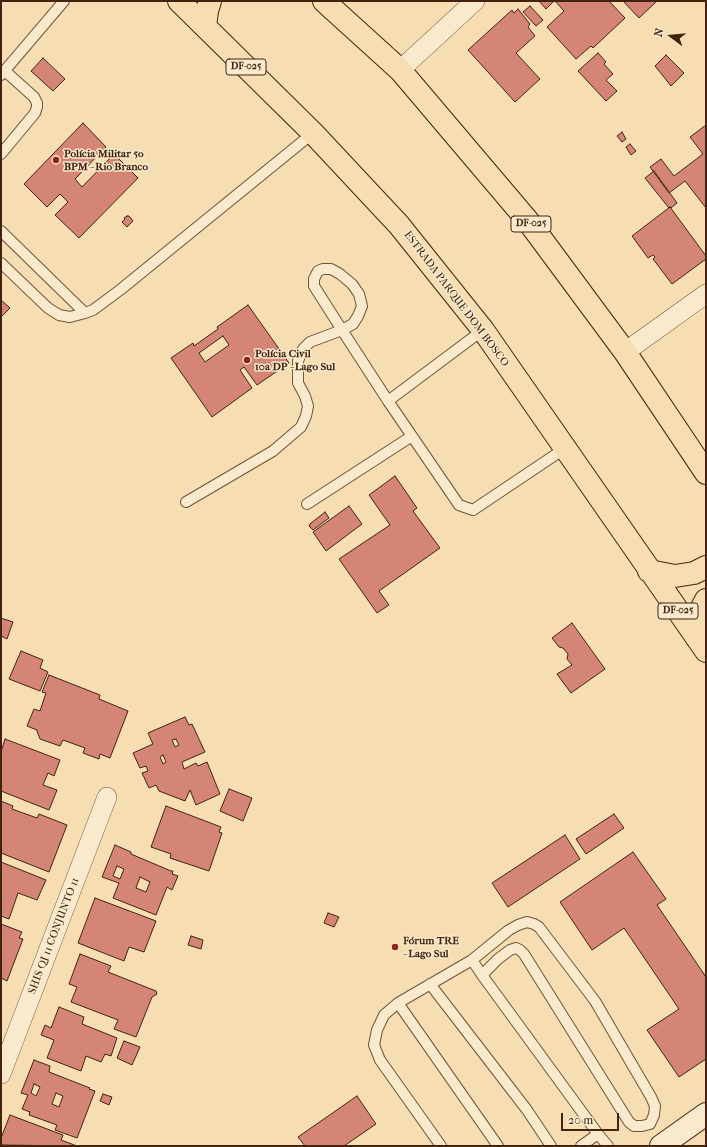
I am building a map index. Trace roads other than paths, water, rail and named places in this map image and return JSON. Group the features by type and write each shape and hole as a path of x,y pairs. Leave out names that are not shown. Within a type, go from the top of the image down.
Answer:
{"main road":[{"name":"ESTRADA PARQUE DOM BOSCO","path":"179,1 313,133 399,225 483,330 564,449 701,644"},
{"path":"205,26 210,1"},
{"name":"DF-025","path":"324,1 400,70 528,221 625,352 706,474"},
{"path":"649,571 676,576 694,573 706,567"},
{"path":"701,644 698,615 706,600"}],"street":[{"path":"400,70 475,1"},
{"path":"625,352 706,294"},
{"name":"SHIS QI 11 CONJUNTO 11","path":"1,1074 107,797"},
{"path":"661,1146 706,1114"}],"lane":[{"path":"1,154 35,113 37,107 34,97 3,73 64,1"},
{"path":"1,263 48,308 59,315 70,317 93,310 120,290 313,133"},
{"path":"1,230 85,313"},
{"path":"186,502 273,451 301,427 306,416 308,406 305,396 298,383 298,361 303,349 310,342 342,330 353,324 362,306 359,294 352,284 340,274 330,269 323,269 318,271 314,279 314,286 342,330 388,401 459,506 473,510 564,449"},
{"path":"388,401 483,330"},
{"path":"307,504 412,436"},
{"path":"441,1146 380,1060 374,1045 377,1030 384,1016 398,1003 472,960 518,924 527,922 539,927 595,1001 651,1096 656,1106 654,1116 650,1124 642,1126 634,1126 629,1122 524,954 520,950 516,948 510,950 498,959 482,975"},
{"path":"472,960 608,1146"},
{"path":"430,984 527,1110 551,1146"},
{"path":"398,1003 498,1146"},
{"path":"581,1146 598,1134"}],"place":[{"name":"Polícia Militar 5o BPM - Rio Branco","path":"56,160"},
{"name":"Polícia Civil 10a DP - Lago Sul","path":"247,360"},
{"name":"Fórum TRE - Lago Sul","path":"395,947"}]}
